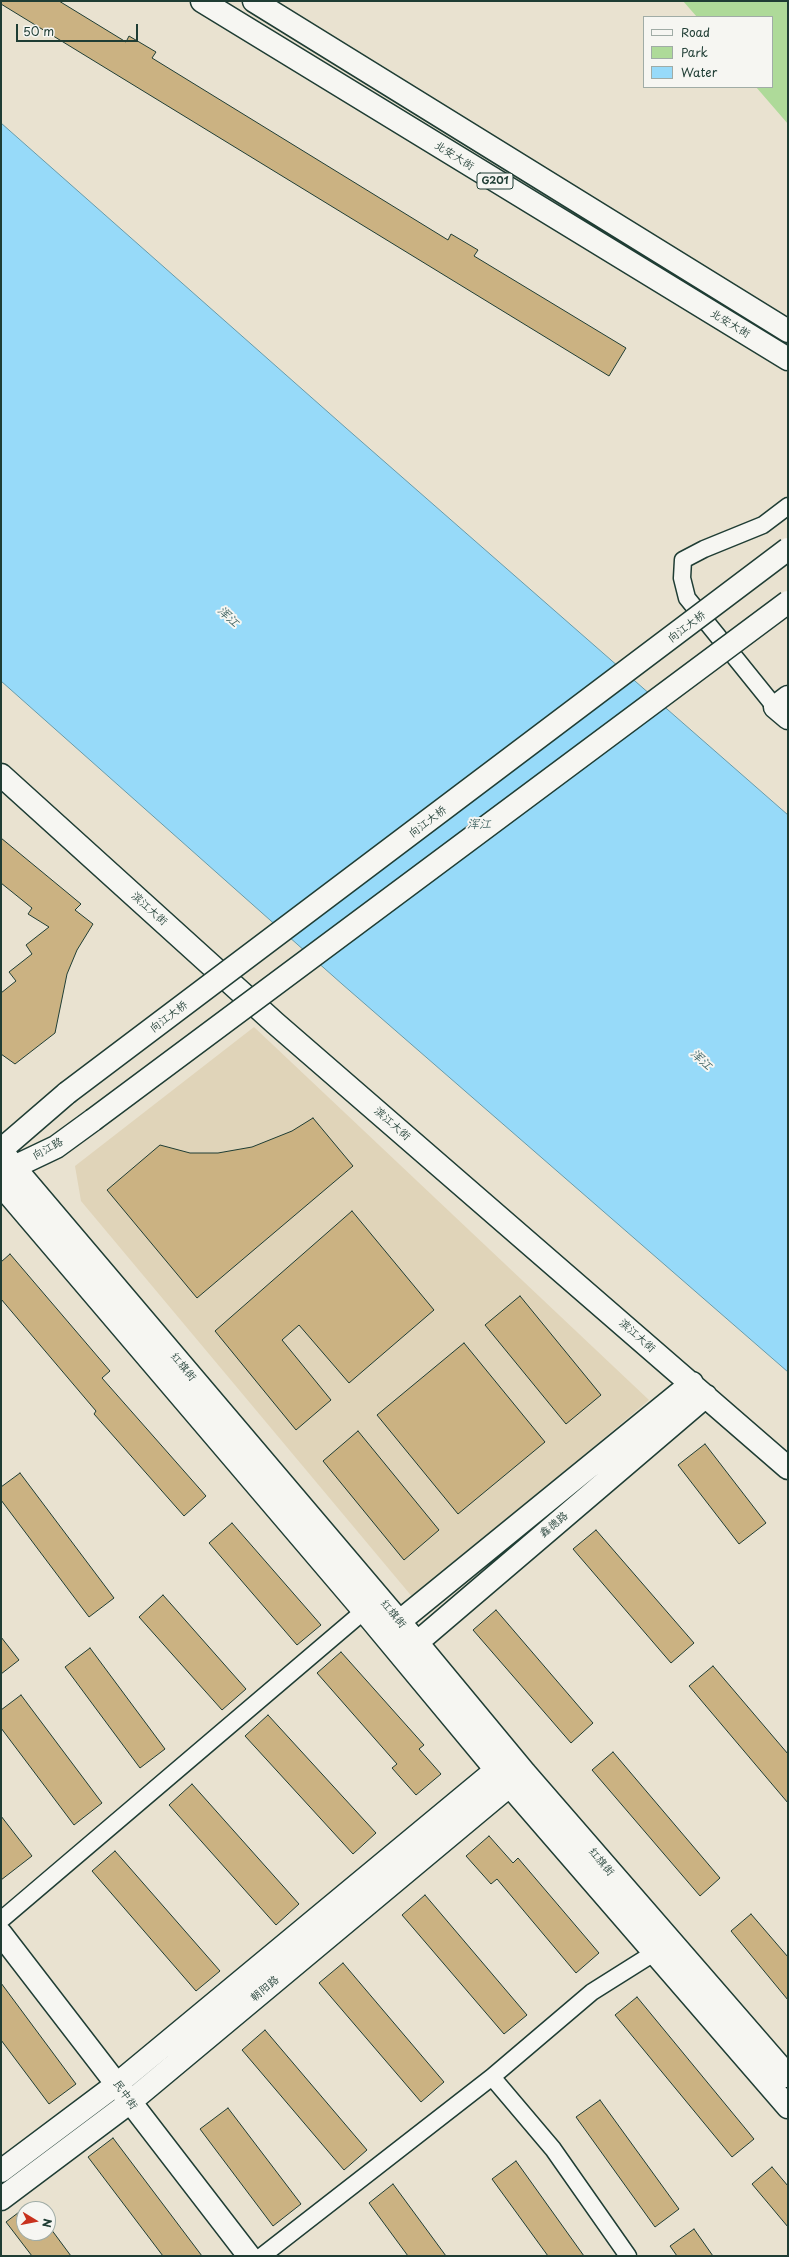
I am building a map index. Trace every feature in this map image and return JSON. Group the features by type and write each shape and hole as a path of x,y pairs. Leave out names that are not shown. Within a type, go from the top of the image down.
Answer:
{"main road":[{"name":"北安大街","path":"202,1 788,359"},
{"name":"G201","path":"254,1 788,331"},
{"name":"向江大桥","path":"1,1149 67,1093 788,550"},
{"name":"向江路","path":"7,1172 56,1147 93,1120 788,602"},
{"name":"滨江大街","path":"1,775 276,1023 699,1389 788,1468"},
{"name":"红旗街","path":"1,1149 7,1172 409,1648 511,1772 788,2076"},
{"path":"1,1185 364,1611 392,1628"},
{"name":"鑫德路","path":"392,1628 699,1389"},
{"name":"鑫德路","path":"409,1648 699,1389"},
{"path":"511,1772 654,1953 788,2107"},
{"name":"朝阳路","path":"1,2171 117,2084 511,1772"},
{"name":"朝阳路","path":"1,2199 129,2103 511,1772"},
{"name":"民中街","path":"5,1946 117,2084 129,2103 249,2256"}],"street":[{"path":"784,707 687,598 682,578 683,560 763,525 788,506"},
{"path":"1,1920 364,1611"},
{"path":"262,2256 492,2077 592,1992 654,1953"},
{"path":"492,2077 553,2149 628,2256"}],"shaded area":[{"path":"254,1027 649,1400 414,1599 81,1201 75,1166"}],"green space":[{"path":"683,1 788,1 788,124 757,88 773,88 773,16 696,16"}],"water":[{"name":"浑江","path":"1,123 346,428 788,815 788,1372 342,984 1,681"}],"building":[{"path":"1,1 59,1 126,42 129,36 156,52 152,58 448,240 451,234 478,250 474,256 626,348 609,376 1,4"},
{"path":"1,838 81,904 75,910 93,924 77,950 67,974 55,1033 15,1064 1,1054 1,993 16,981 9,972 32,954 26,945 49,927 28,914 32,908 1,883"},
{"path":"313,1118 353,1166 197,1298 107,1190 160,1145 190,1153 218,1153 252,1147 292,1131"},
{"path":"352,1211 434,1310 349,1383 299,1325 282,1340 331,1400 296,1430 215,1331"},
{"path":"10,1254 110,1371 102,1378 206,1496 184,1516 94,1414 96,1411 1,1299 1,1262"},
{"path":"520,1296 601,1395 566,1424 485,1325"},
{"path":"464,1343 545,1442 458,1514 377,1415"},
{"path":"358,1431 439,1530 404,1560 323,1461"},
{"path":"705,1444 766,1523 739,1544 678,1465"},
{"path":"20,1473 114,1598 89,1617 1,1500 1,1487"},
{"path":"232,1523 321,1625 297,1645 209,1543"},
{"path":"596,1530 694,1643 671,1663 573,1549"},
{"path":"163,1595 246,1689 222,1710 139,1617"},
{"path":"496,1610 593,1723 571,1743 473,1630"},
{"path":"1,1637 19,1660 1,1674"},
{"path":"90,1648 165,1749 140,1768 65,1667"},
{"path":"341,1652 424,1745 419,1749 441,1774 416,1795 392,1768 397,1764 317,1673"},
{"path":"713,1666 788,1754 788,1803 689,1686"},
{"path":"21,1695 102,1803 74,1825 1,1728 1,1710"},
{"path":"268,1715 376,1833 353,1854 245,1736"},
{"path":"613,1752 720,1878 700,1896 592,1770"},
{"path":"192,1784 299,1904 276,1925 169,1805"},
{"path":"1,1816 32,1856 1,1880"},
{"path":"489,1836 513,1863 518,1858 599,1953 576,1973 497,1879 491,1884 466,1856"},
{"path":"115,1851 220,1971 196,1991 92,1871"},
{"path":"425,1895 527,2015 504,2034 402,1915"},
{"path":"751,1914 788,1957 788,2000 731,1931"},
{"path":"343,1963 444,2082 421,2102 319,1983"},
{"path":"1,1983 76,2084 49,2104 1,2040"},
{"path":"637,1997 754,2139 732,2157 615,2015"},
{"path":"265,2030 367,2150 344,2170 242,2050"},
{"path":"600,2100 679,2209 655,2227 576,2117"},
{"path":"228,2108 301,2204 273,2226 200,2129"},
{"path":"113,2138 202,2256 163,2256 88,2157"},
{"path":"516,2161 584,2256 548,2256 492,2179"},
{"path":"772,2167 788,2186 788,2227 752,2184"},
{"path":"393,2184 446,2256 408,2256 369,2203"},
{"path":"16,2214 16,2235 6,2222"},
{"path":"694,2229 713,2256 677,2256 670,2246"},
{"path":"56,2236 71,2256 32,2256 21,2241 56,2241"}]}
